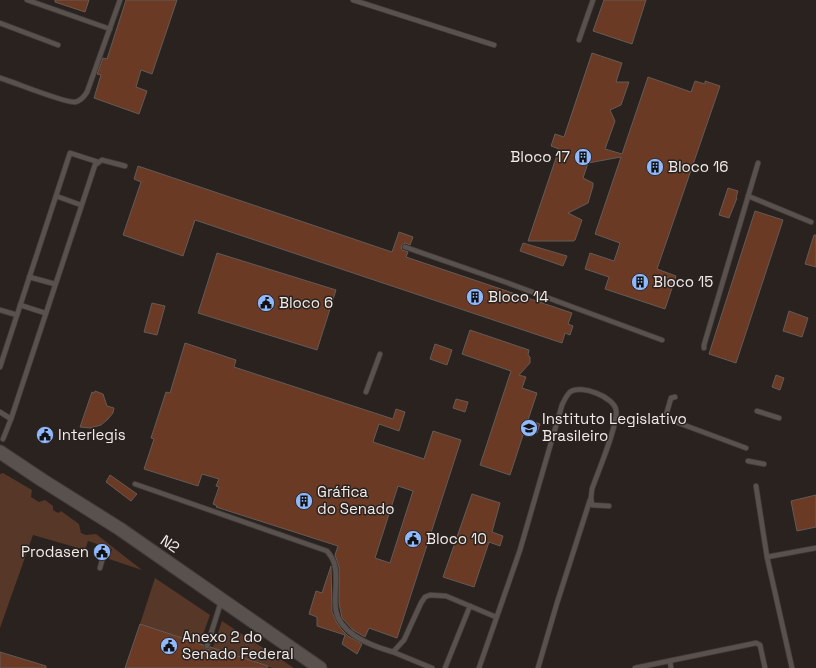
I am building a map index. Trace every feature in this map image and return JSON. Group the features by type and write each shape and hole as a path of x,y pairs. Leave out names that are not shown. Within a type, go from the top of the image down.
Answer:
{"main road":[{"name":"N2","path":"1,445 42,480 120,529 320,668"}],"lane":[{"path":"27,0 110,29"},
{"path":"0,78 60,99 70,102 78,102 87,92 120,0"},
{"path":"353,0 494,45"},
{"path":"579,40 593,0"},
{"path":"0,23 58,45"},
{"path":"0,367 70,153 98,162 102,160 125,166"},
{"path":"1,445 95,165 98,162"},
{"path":"704,348 758,164"},
{"path":"56,196 81,206"},
{"path":"748,196 811,222"},
{"path":"405,247 662,340"},
{"path":"29,277 55,284"},
{"path":"20,305 45,313"},
{"path":"0,310 16,315"},
{"path":"366,392 380,354"},
{"path":"479,668 520,550 566,396 571,391 577,390 593,392 609,400 614,404 617,411 614,426 592,489 538,668"},
{"path":"675,397 672,398 666,415 668,419 746,448"},
{"path":"757,411 779,418"},
{"path":"0,412 11,418"},
{"path":"748,461 764,464"},
{"path":"135,484 327,551 331,556 336,569 336,610 339,621 346,629 373,646 394,652 432,668"},
{"path":"756,486 767,557 792,668"},
{"path":"590,498 592,505 609,506"},
{"path":"767,557 816,548"},
{"path":"100,568 104,557"},
{"path":"394,652 404,640 421,603 425,597 430,595 446,596 496,617"},
{"path":"207,646 222,600"},
{"path":"445,668 470,606"},
{"path":"635,668 756,643 760,645 765,668"},
{"path":"670,661 671,668"}],"shaded area":[{"path":"3,473 32,490 31,497 39,502 45,500 53,506 53,510 58,513 61,511 79,524 81,533 86,535 96,534 142,570 109,559 112,549 88,541 85,550 33,535 0,628 0,474"},
{"path":"155,578 210,615 200,643 213,647 222,621 294,668 272,668 140,624"}],"building":[{"path":"55,0 89,0 85,12 55,2"},
{"path":"126,0 177,0 152,74 141,70 136,87 147,91 139,114 94,98 101,75 97,74 103,58 107,59"},
{"path":"604,0 646,0 632,44 593,31"},
{"path":"592,53 622,63 616,82 629,82 621,105 610,110 615,121 605,149 622,154 648,77 691,92 695,81 705,84 705,81 720,86 657,269 676,276 665,309 605,289 609,277 585,269 590,253 614,261 620,243 595,234 621,157 588,163 583,178 593,183 593,186 588,203 568,213 582,220 575,240 528,241 559,149 551,146 555,134 564,137"},
{"path":"138,166 392,252 399,232 413,237 410,245 405,243 401,246 402,250 408,252 406,257 572,313 568,324 573,326 570,335 565,333 562,343 195,220 183,256 123,235 141,182 134,179"},
{"path":"728,188 738,191 737,198 729,218 719,215"},
{"path":"755,211 783,220 736,363 709,354"},
{"path":"814,235 816,235 816,267 805,264"},
{"path":"523,243 567,256 563,266 520,251"},
{"name":"Bloco 6","path":"217,253 336,290 317,350 198,313"},
{"path":"152,303 165,306 157,335 144,332"},
{"path":"789,311 808,318 802,337 783,331"},
{"path":"470,330 529,350 528,355 530,357 530,363 519,375 526,377 522,388 537,393 528,420 540,424 537,433 525,429 510,475 480,465 511,371 462,354"},
{"name":"Gráfica do Senado","path":"185,343 236,360 234,367 393,419 396,409 405,412 399,431 379,424 373,442 424,459 433,431 461,440 397,638 369,628 365,637 353,630 342,618 339,603 339,567 335,555 338,546 216,507 217,506 213,504 219,487 216,486 219,479 202,474 198,486 144,469 154,439 151,438 166,392 170,393","holes":["398,486 413,491 390,563 375,558"]},
{"path":"435,344 452,350 447,365 430,359"},
{"path":"776,375 784,378 780,390 772,387"},
{"path":"95,391 103,394 107,406 114,408 113,413 101,425 90,428 80,427 92,392 94,393"},
{"path":"456,399 468,402 465,412 453,408"},
{"path":"110,475 137,494 131,501 106,482"},
{"path":"472,494 500,503 492,532 503,536 500,546 489,542 474,587 443,577"},
{"path":"816,495 816,527 797,531 791,501"},
{"path":"331,566 332,612 341,629 348,636 362,644 357,654 342,644 345,635 317,626 317,617 309,614 316,591 322,593"},
{"name":"Anexo 2 do Senado Federal","path":"140,624 203,645 208,650 210,647 268,666 267,668 125,668"},
{"path":"0,652 46,666 46,668 0,668"}],"place":[{"name":"Bloco 17","path":"583,157"},
{"name":"Bloco 16","path":"655,167"},
{"name":"Bloco 15","path":"640,282"},
{"name":"Bloco 14","path":"475,297"},
{"name":"Bloco 6","path":"266,303"},
{"name":"Instituto Legislativo Brasileiro","path":"529,428"},
{"name":"Interlegis","path":"45,435"},
{"name":"Gráfica do Senado","path":"304,501"},
{"name":"Bloco 10","path":"413,539"},
{"name":"Prodasen","path":"102,552"},
{"name":"Anexo 2 do Senado Federal","path":"169,646"}]}
